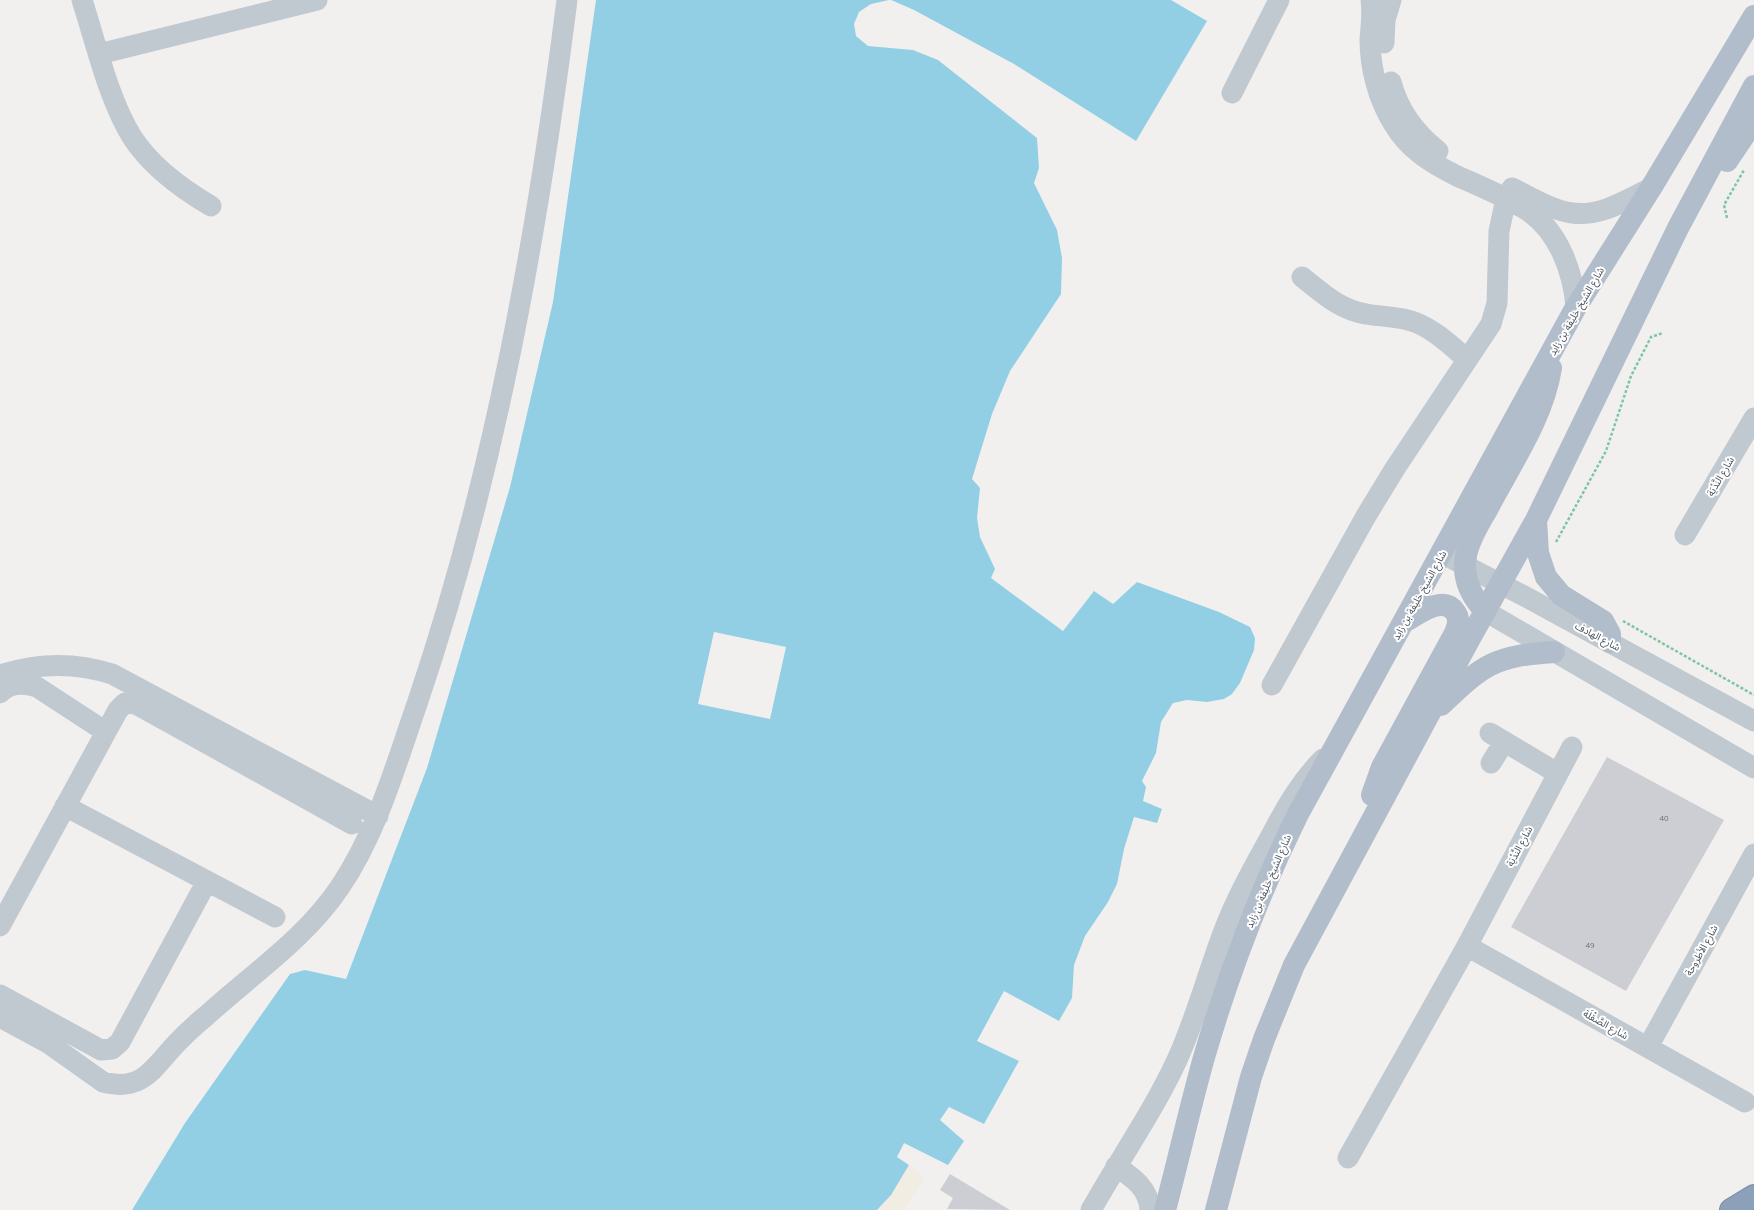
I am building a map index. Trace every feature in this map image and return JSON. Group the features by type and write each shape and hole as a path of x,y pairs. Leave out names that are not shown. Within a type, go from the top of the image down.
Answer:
{"highway":[{"path":"1731,1210 1754,1196"}],"main road":[{"name":"شارع الشيخ خليفة بن زايد","path":"1165,1210 1204,1056 1231,974 1283,844 1298,814 1576,307 1651,188 1754,16"},
{"path":"1216,1210 1251,1077 1276,1008 1312,929 1500,583 1536,520 1678,228 1754,86"},
{"path":"1678,228 1728,160 1754,121"},
{"path":"1485,611 1470,590 1465,565 1466,554 1475,532 1540,410 1549,382 1553,350"},
{"path":"1536,520 1538,554 1546,577 1561,595 1603,621 1610,634 1610,642"},
{"path":"1370,822 1372,795 1382,767 1458,626 1456,612 1443,604 1435,605 1404,622"},
{"path":"1426,719 1468,678 1482,668 1499,660 1515,655 1554,652"}],"street":[{"path":"82,0 118,112 132,138 152,162 190,194 211,206"},
{"path":"99,54 317,0"},
{"path":"0,1017 48,1043 103,1082 124,1085 143,1078 152,1072 191,1029 308,928 331,899 353,866 378,816 444,617 486,461 508,364 534,228 548,141 567,0"},
{"path":"1232,93 1279,0"},
{"path":"1371,0 1370,40 1374,72 1380,96 1393,124 1412,147 1435,165 1526,209 1552,235 1567,262 1572,277 1576,307"},
{"path":"1391,0 1385,20 1384,41 1393,88 1399,104 1411,123 1430,144 1443,155 1551,206 1572,213 1587,214 1602,211 1651,188"},
{"path":"1272,685 1366,516 1419,430 1485,334 1497,303 1499,231 1506,199"},
{"path":"1302,277 1329,299 1346,308 1366,314 1406,320 1425,326 1467,359"},
{"name":"شارع النَّدْيَة","path":"1685,535 1754,418"},
{"name":"شارع الهادف","path":"1441,553 1500,583 1754,720"},
{"path":"1485,611 1753,769"},
{"path":"0,675 27,668 64,665 112,674 378,816"},
{"path":"0,693 13,685 25,684 37,687 106,732"},
{"path":"0,926 106,732 121,706 125,703 136,704 352,824"},
{"path":"1491,763 1497,737 1557,773"},
{"name":"شارع النَّدْيَة","path":"1348,1158 1467,946 1572,747"},
{"path":"1104,1210 1120,1169 1177,1060 1227,923 1248,877 1299,786 1310,772 1335,748"},
{"path":"65,806 275,918"},
{"name":"شارع الأطروحة","path":"1648,1047 1754,854"},
{"path":"0,994 101,1050 112,1049 120,1042 207,881"},
{"name":"شارع الصَّقْلَة","path":"1467,946 1745,1102"},
{"path":"1091,1210 1120,1169"},
{"path":"1120,1169 1137,1182 1146,1192 1150,1210"}],"path":[{"path":"1727,218 1724,205 1747,166"},
{"path":"1554,546 1606,451 1631,376 1651,336 1663,333"},
{"path":"1622,620 1754,695"}],"sand":[{"path":"909,1165 924,1178 904,1210 877,1210 891,1195"}],"water":[{"path":"596,0 889,0 871,4 859,12 854,24 856,36 868,46 913,50 938,60 1037,138 1039,168 1034,183 1057,230 1062,258 1061,294 1010,371 992,414 972,479 980,488 977,518 980,537 995,569 991,578 1063,631 1094,591 1113,604 1137,582 1219,612 1250,627 1255,638 1254,650 1240,683 1232,694 1224,699 1207,702 1187,700 1173,703 1161,722 1156,753 1142,781 1146,787 1143,801 1162,809 1157,823 1134,817 1124,849 1117,884 1108,902 1085,936 1074,965 1072,998 1059,1021 1004,991 977,1041 1019,1061 984,1124 949,1107 940,1120 964,1141 948,1165 904,1143 897,1157 909,1165 891,1195 877,1210 132,1210 185,1123 290,974 305,970 346,979 427,768 510,487 553,302","holes":["714,632 786,647 770,719 698,704"]},
{"path":"891,0 1171,0 1207,21 1136,141 1014,64 914,10"}],"building":[{"path":"1607,757 1724,820 1626,991 1511,927"},
{"path":"950,1174 1010,1210 947,1209 953,1198 940,1190"}]}
